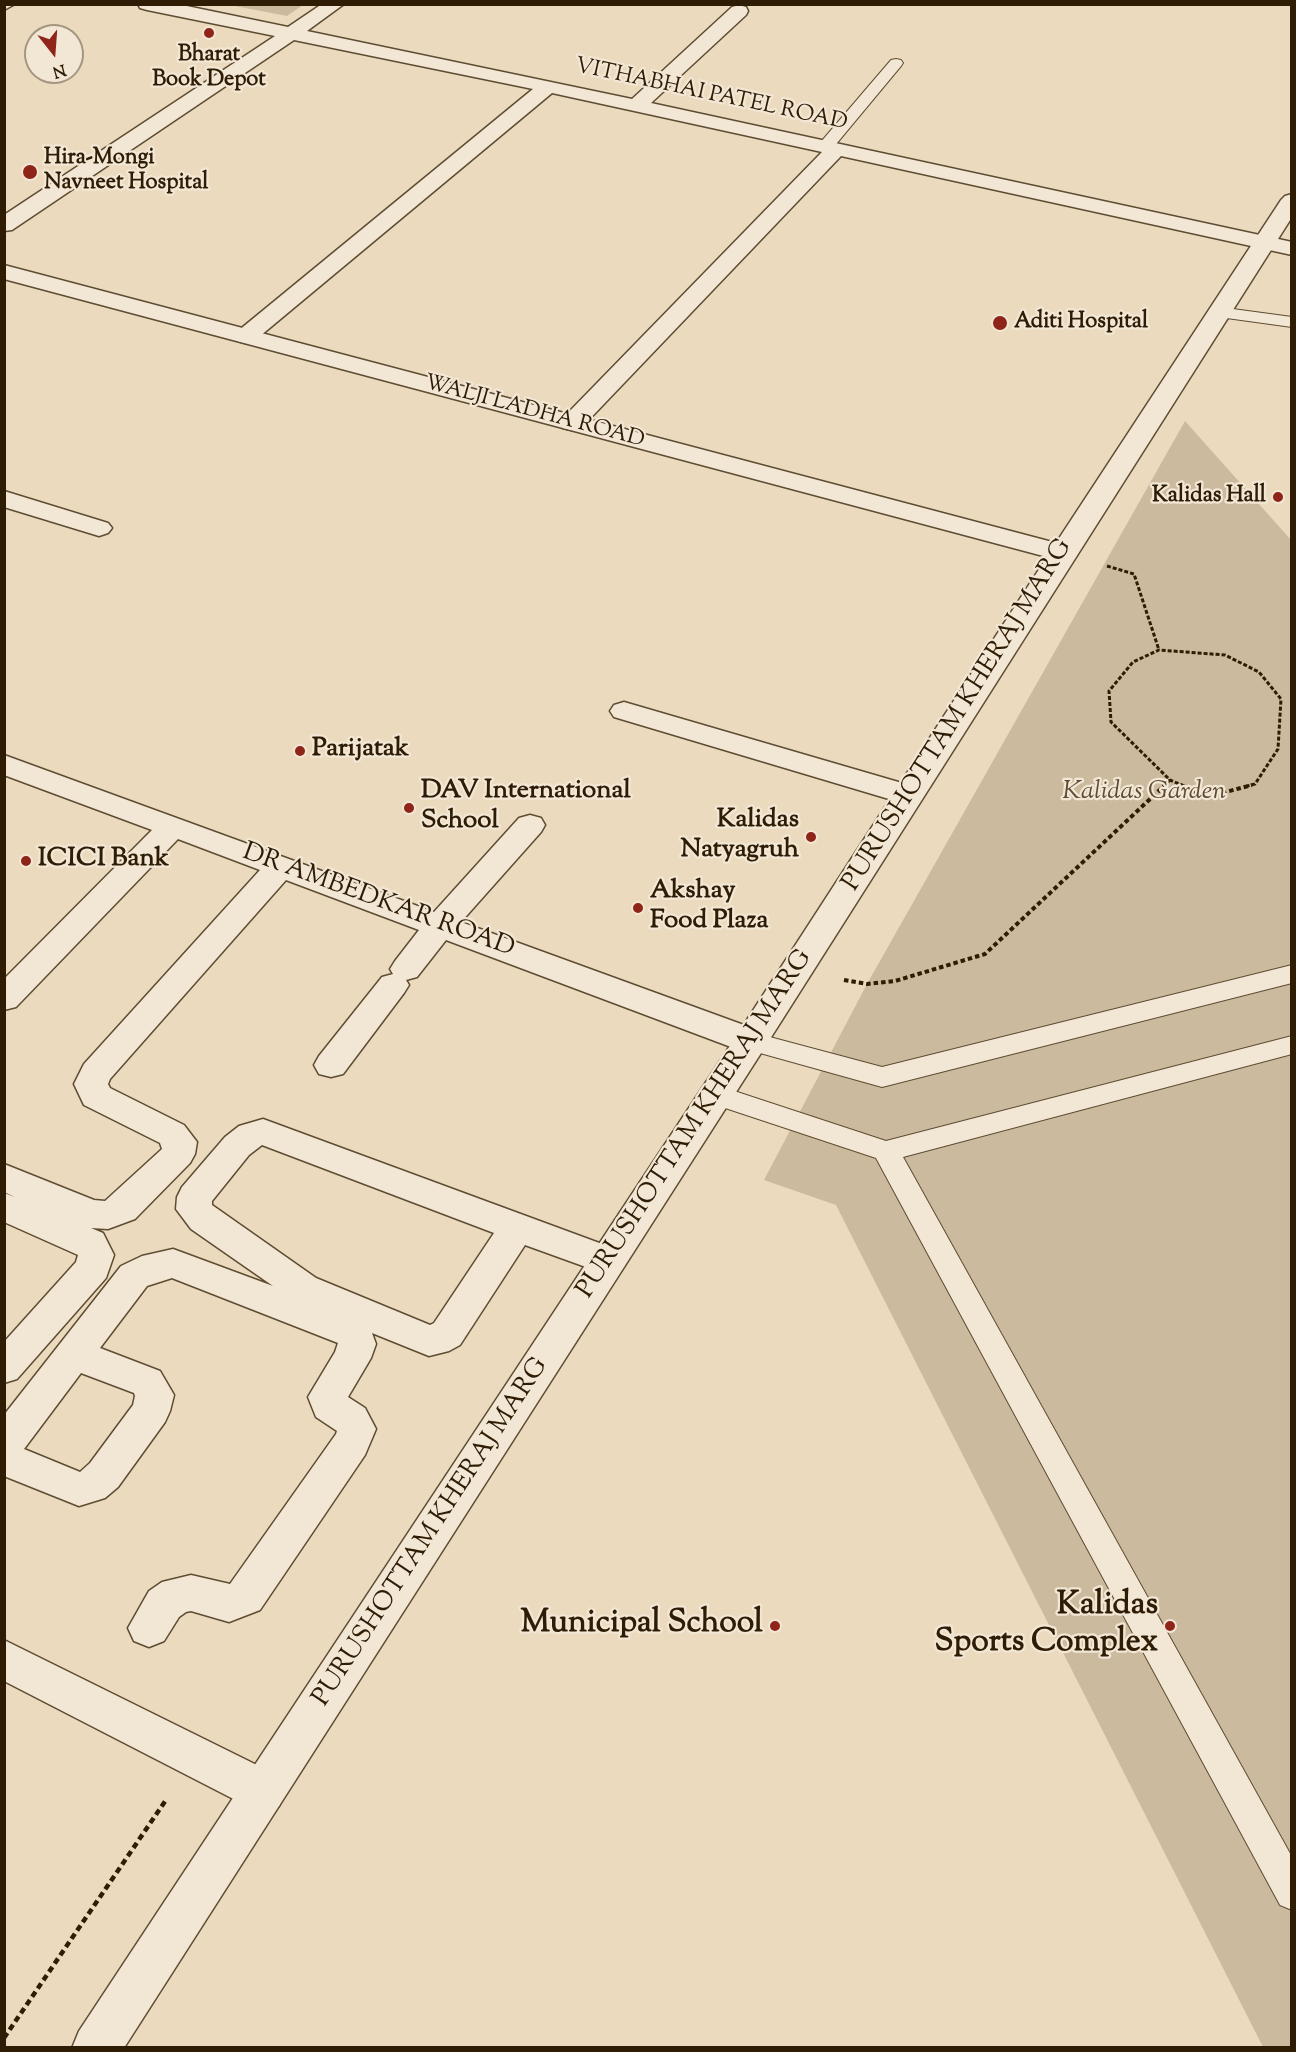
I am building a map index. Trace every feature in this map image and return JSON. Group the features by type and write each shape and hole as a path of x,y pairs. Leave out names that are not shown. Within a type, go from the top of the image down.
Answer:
{"street":[{"name":"VITHABHAI PATEL ROAD","path":"147,4 637,105 1292,249"},
{"path":"4,225 335,4"},
{"path":"637,105 739,11"},
{"path":"246,336 548,86"},
{"path":"572,423 832,147"},
{"name":"PURUSHOTTAM KHERAJ MARG","path":"96,2048 796,973 1063,553 1292,200"},
{"name":"WALJI LADHA ROAD","path":"4,272 1063,553"},
{"path":"4,498 99,528"},
{"path":"624,711 909,795"},
{"name":"DR AMBEDKAR ROAD","path":"4,764 751,1041"},
{"path":"331,1065 440,925 530,825"},
{"path":"4,999 173,826"},
{"path":"4,1177 90,1214 108,1215 122,1209 178,1154 180,1142 172,1134 96,1096 91,1084 96,1073 281,866"},
{"path":"517,1227 447,1334 429,1341 303,1288 204,1219 194,1209 195,1197 237,1146 251,1136 263,1132 517,1227 615,1251"},
{"path":"381,1160 615,1251"},
{"path":"4,1207 90,1243 96,1255 93,1268 4,1368"},
{"path":"4,1445 134,1276 155,1266 172,1263 353,1333 357,1344 352,1358 327,1397 330,1406 351,1420 357,1429 351,1443 245,1597 229,1603 191,1593 177,1595 164,1604 149,1628"},
{"path":"4,1458 79,1489 92,1486 104,1475 151,1411 155,1395 147,1382 75,1355"},
{"path":"4,1659 263,1791"}],"lane":[{"path":"832,147 896,63"},
{"path":"1218,312 1292,322"},
{"path":"751,1041 882,1077 1292,974"},
{"path":"716,1095 886,1151 1292,1045"},
{"path":"886,1151 1282,1858 1292,1893"}],"path":[{"path":"1063,553 1134,574 1159,650"},
{"path":"1159,650 1225,655 1259,672 1281,699 1278,749 1255,784 1207,797 1170,780 1111,722 1110,691 1133,662 1159,650"},
{"path":"796,973 867,984 896,981 985,954 1170,780"},
{"path":"4,2037 196,1757"}],"green space":[{"path":"230,5 303,5 287,16"},
{"name":"Kalidas Sports Complex","path":"1185,421 1291,540 1291,2047 1263,2047 836,1205 764,1180 867,984"}],"place":[{"name":"Bharat Book Depot","path":"209,33"},
{"name":"Hira-Mongi Navneet Hospital","path":"30,172"},
{"name":"Aditi Hospital","path":"1000,323"},
{"name":"Kalidas Hall","path":"1278,497"},
{"name":"Parijatak","path":"300,751"},
{"name":"DAV International School","path":"409,808"},
{"name":"Kalidas Natyagruh","path":"811,837"},
{"name":"ICICI Bank","path":"26,861"},
{"name":"Akshay Food Plaza","path":"638,908"},
{"name":"Municipal School","path":"775,1626"},
{"name":"Kalidas Sports Complex","path":"1170,1626"}],"park label":[{"name":"Kalidas Garden","path":"1144,794"}]}
